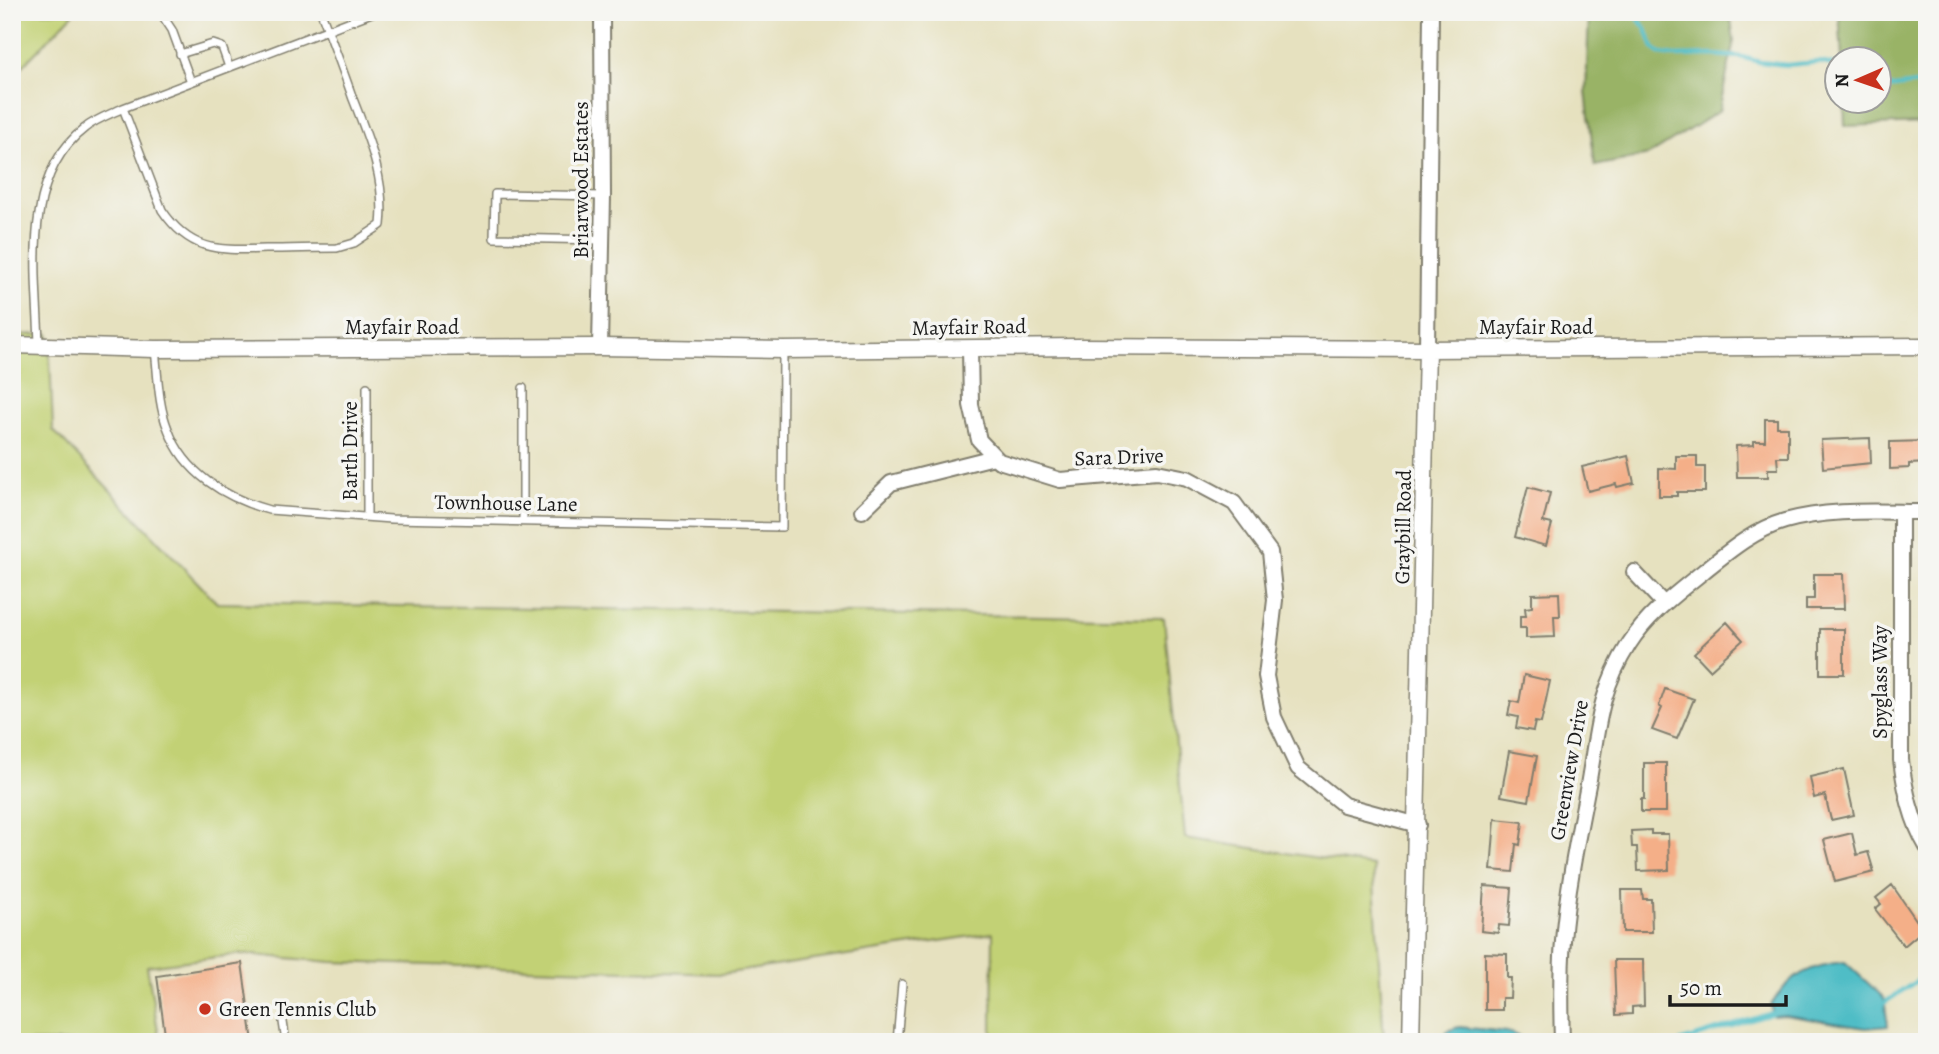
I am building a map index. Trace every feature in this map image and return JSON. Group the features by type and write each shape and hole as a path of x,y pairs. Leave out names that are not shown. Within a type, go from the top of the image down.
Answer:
{"street":[{"name":"Briarwood Estates","path":"600,347 603,240 602,12"},
{"name":"Graybill Road","path":"1411,1042 1418,825 1431,12"},
{"name":"Mayfair Road","path":"12,345 783,350 1927,346"},
{"path":"862,511 891,483 994,457 979,440 971,405 970,348"},
{"name":"Sara Drive","path":"994,457 999,461 1060,480 1157,472 1187,478 1234,503 1270,552 1275,600 1266,676 1274,717 1298,768 1344,805 1418,825"},
{"name":"Greenview Drive","path":"1562,1042 1560,988 1563,940 1595,731 1602,699 1612,673 1636,633 1664,604 1735,545 1782,522 1811,514 1837,512 1927,512"},
{"name":"Spyglass Way","path":"1901,512 1900,760 1913,817 1927,846"},
{"path":"1634,572 1664,604"}],"lane":[{"path":"160,12 172,30 191,82"},
{"path":"123,108 162,210 171,224 184,236 215,249 337,248 354,243 381,225 382,183 321,12"},
{"path":"39,345 36,229 46,185 57,162 86,127 123,108 374,12"},
{"path":"554,12 602,12"},
{"path":"180,54 213,44 222,47 229,67"},
{"path":"603,196 495,194 494,239 603,240"},
{"name":"Townhouse Lane","path":"155,348 162,411 176,447 188,465 229,496 269,510 367,515 391,519 523,520 545,523 647,522 782,527 783,350"},
{"name":"Barth Drive","path":"367,515 368,387"},
{"path":"523,388 523,520"},
{"path":"897,1042 902,984"},
{"path":"283,1022 286,1042"}],"green space":[{"path":"12,12 75,12 12,77"},
{"path":"1589,12 1730,12 1734,41 1719,111 1649,155 1595,166 1586,92"},
{"path":"1839,12 1927,12 1927,123 1845,126 1845,116 1894,116 1894,46 1841,46"},
{"path":"49,334 53,430 217,603 1164,618 1185,838 1373,866 1384,1042 992,1042 993,933 722,974 332,962 241,954 147,966 160,1042 12,1042 12,335"}],"water":[{"path":"1845,962 1884,998 1888,1026 1865,1028 1785,1015 1773,1016 1771,1005 1793,979 1811,969"},
{"path":"1459,1027 1507,1032 1519,1036 1520,1042 1445,1042 1446,1031"}],"building":[{"path":"1765,419 1777,419 1777,427 1788,427 1788,457 1777,457 1778,469 1768,469 1768,477 1737,477 1736,446 1765,441"},
{"path":"1870,438 1871,463 1823,468 1821,440"},
{"path":"1927,441 1927,463 1890,469 1890,442"},
{"path":"1628,456 1634,483 1588,491 1582,467"},
{"path":"1676,456 1697,456 1697,467 1705,467 1705,492 1677,492 1677,496 1659,496 1659,468 1676,469"},
{"path":"1528,487 1550,493 1543,522 1552,524 1546,546 1515,537"},
{"path":"1814,574 1843,574 1844,609 1806,609 1806,599 1814,599"},
{"path":"1559,593 1560,616 1554,616 1555,637 1526,638 1526,628 1520,628 1520,616 1526,616 1525,608 1532,607 1532,594"},
{"path":"1727,622 1743,640 1710,670 1694,653"},
{"path":"1820,629 1844,629 1844,674 1820,674"},
{"path":"1524,675 1550,681 1541,723 1535,722 1533,731 1516,728 1518,717 1508,715 1511,701 1519,703"},
{"path":"1665,689 1694,699 1677,739 1652,730 1662,708 1659,706"},
{"path":"1509,751 1537,756 1529,801 1501,796"},
{"path":"1644,763 1666,763 1666,812 1641,812 1641,799 1644,799"},
{"path":"1844,769 1854,815 1831,820 1825,795 1814,798 1810,777"},
{"path":"1495,819 1523,822 1520,845 1516,844 1513,872 1491,870"},
{"path":"1651,830 1651,834 1668,834 1669,870 1638,871 1637,847 1632,847 1631,831"},
{"path":"1852,833 1857,855 1868,852 1874,872 1835,882 1824,840"},
{"path":"1892,885 1923,930 1904,946 1875,909 1881,904 1876,898"},
{"path":"1484,886 1512,888 1509,926 1499,925 1498,933 1481,931"},
{"path":"1622,890 1642,890 1643,899 1651,899 1652,932 1623,932"},
{"path":"1485,953 1507,954 1507,978 1511,978 1510,998 1502,998 1502,1010 1485,1010"},
{"path":"1614,960 1643,960 1644,1006 1632,1007 1632,1014 1616,1015"},
{"name":"Green Tennis Club","path":"242,963 253,1042 166,1042 157,976"}],"waterway":[{"path":"1633,12 1646,29 1653,48 1661,54 1741,57 1787,65 1824,63"},
{"path":"1894,87 1927,85"},
{"path":"1881,1005 1927,974"},
{"path":"1680,1042 1776,1012"}],"place":[{"name":"Green Tennis Club","path":"205,1009"}]}
